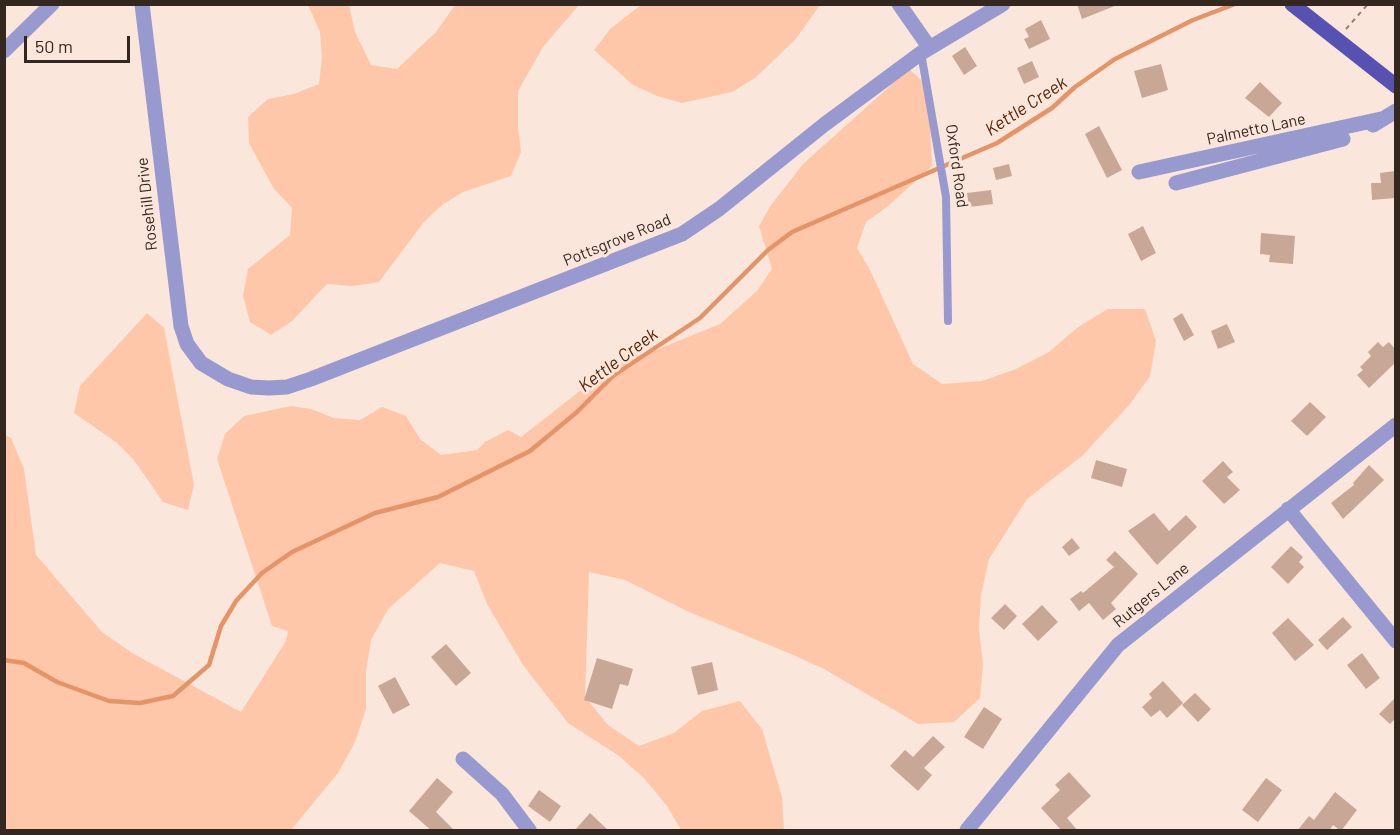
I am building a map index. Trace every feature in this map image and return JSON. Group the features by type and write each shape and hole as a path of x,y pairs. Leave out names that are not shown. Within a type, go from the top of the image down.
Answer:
{"main road":[{"path":"1293,4 1395,86"}],"street":[{"path":"4,51 52,4"},
{"name":"Rosehill Drive","path":"142,4 181,326 187,344 201,363 228,379"},
{"name":"Oxford Road","path":"899,4 925,50"},
{"name":"Pottsgrove Road","path":"228,379 251,387 268,388 303,382 672,238 719,209 825,124 925,50 1003,4"},
{"path":"1176,183 1359,134 1395,111"},
{"name":"Palmetto Lane","path":"1139,172 1381,119"},
{"name":"Rutgers Lane","path":"967,831 1118,645 1395,425"},
{"path":"1288,509 1395,641"},
{"path":"463,759 502,794 530,831"}],"lane":[{"name":"Oxford Road","path":"925,50 946,197 948,321"}],"path":[{"path":"1338,39 1368,4"}],"shaded area":[{"path":"308,5 349,5 355,32 371,65 397,69 436,32 455,5 579,5 543,47 518,91 521,152 511,176 463,192 442,205 424,222 379,282 353,286 327,284 292,321 271,335 250,322 243,296 248,269 290,235 292,208 274,189 249,143 248,117 268,99 294,94 319,84 322,58 320,32"},
{"path":"641,5 820,5 795,40 755,78 732,92 682,103 657,96 633,85 594,50 610,29"},
{"path":"909,69 928,86 932,166 887,207 866,222 857,248 870,270 913,364 942,384 982,381 1016,369 1049,352 1078,327 1108,309 1145,309 1156,341 1150,376 1130,404 1082,456 1027,499 989,559 981,595 979,629 983,665 980,698 954,722 918,724 824,669 689,612 625,580 589,572 585,697 608,725 639,746 674,733 702,711 740,701 762,729 782,797 784,830 681,830 667,806 644,778 619,756 568,723 523,665 487,604 474,571 440,563 388,609 371,640 366,672 366,709 355,742 338,773 291,830 5,830 5,435 11,438 24,469 36,555 102,632 132,653 241,712 286,641 288,631 272,626 217,459 225,434 244,416 291,406 311,409 334,418 360,420 382,407 406,416 420,439 441,455 477,450 485,442 508,430 521,437 585,387 600,371 622,359 646,354 720,324 757,291 772,269 759,226 771,205 803,164"},
{"path":"147,313 164,328 194,485 188,510 163,502 134,460 116,442 74,413 80,386"}],"building":[{"path":"1077,4 1116,4 1117,5 1082,19"},
{"path":"1041,20 1050,39 1029,49 1024,39 1029,37 1025,29"},
{"path":"965,47 977,66 964,75 952,56"},
{"path":"1032,61 1039,77 1024,84 1017,68"},
{"path":"1161,64 1168,90 1142,98 1134,71"},
{"path":"1260,82 1282,103 1269,117 1245,98"},
{"path":"1099,126 1122,170 1107,178 1085,134"},
{"path":"1009,164 1012,176 996,180 993,168"},
{"path":"1395,171 1395,198 1372,200 1371,183 1381,183 1380,173"},
{"path":"991,190 993,204 969,207 967,193"},
{"path":"1143,226 1156,253 1141,261 1128,234"},
{"path":"1261,233 1295,236 1293,264 1269,262 1270,255 1260,254"},
{"path":"1182,313 1194,335 1184,341 1173,319"},
{"path":"1227,324 1235,342 1218,349 1211,331"},
{"path":"1378,342 1383,347 1389,342 1395,349 1395,363 1369,388 1357,375 1363,370 1360,367 1371,356 1368,352"},
{"path":"1310,402 1326,417 1307,436 1291,421"},
{"path":"1096,460 1127,469 1122,487 1091,478"},
{"path":"1223,461 1233,472 1227,477 1240,490 1224,504 1202,481"},
{"path":"1369,465 1384,480 1343,519 1331,503 1354,485 1353,483"},
{"path":"1154,513 1169,531 1186,515 1197,527 1157,565 1128,531"},
{"path":"1072,538 1080,548 1069,556 1062,547"},
{"path":"1291,546 1303,557 1299,562 1304,567 1288,584 1271,567"},
{"path":"1115,551 1138,574 1111,603 1116,609 1103,620 1089,603 1079,611 1070,599 1081,591 1083,593 1114,567 1106,560"},
{"path":"1005,604 1017,616 1004,630 991,618"},
{"path":"1042,605 1058,622 1038,641 1022,624"},
{"path":"1343,617 1352,627 1327,650 1318,640"},
{"path":"1288,618 1314,645 1295,661 1272,633"},
{"path":"446,644 471,673 456,686 431,657"},
{"path":"1362,653 1380,678 1366,689 1347,665"},
{"path":"597,658 633,669 628,686 620,684 612,709 584,700"},
{"path":"712,662 718,690 698,695 691,667"},
{"path":"395,677 410,705 393,714 378,686"},
{"path":"1163,681 1183,703 1167,718 1160,710 1151,717 1142,707 1152,698 1149,694"},
{"path":"1195,693 1211,709 1198,722 1182,705"},
{"path":"1395,698 1395,719 1390,724 1379,714"},
{"path":"984,707 1002,719 983,749 964,737"},
{"path":"933,736 945,747 924,768 932,775 918,791 890,766 905,750 913,757"},
{"path":"1069,772 1091,796 1067,818 1078,831 1062,831 1041,808 1060,790 1055,785"},
{"path":"437,778 453,792 436,812 455,831 432,831 409,811"},
{"path":"1266,778 1282,790 1258,822 1242,810"},
{"path":"539,790 561,806 550,822 528,806"},
{"path":"1335,792 1357,810 1341,831 1333,825 1329,831 1297,831 1309,816 1314,820"},
{"path":"590,813 609,831 574,831"}],"waterway":[{"name":"Kettle Creek","path":"4,660 24,663 57,682 109,701 140,703 173,696 209,665 221,626 236,601 262,573 292,552 375,513 438,497 530,451 577,412 613,376 700,318 768,250 792,232 997,143 1052,108 1075,87 1115,59 1193,20 1235,4"}]}
